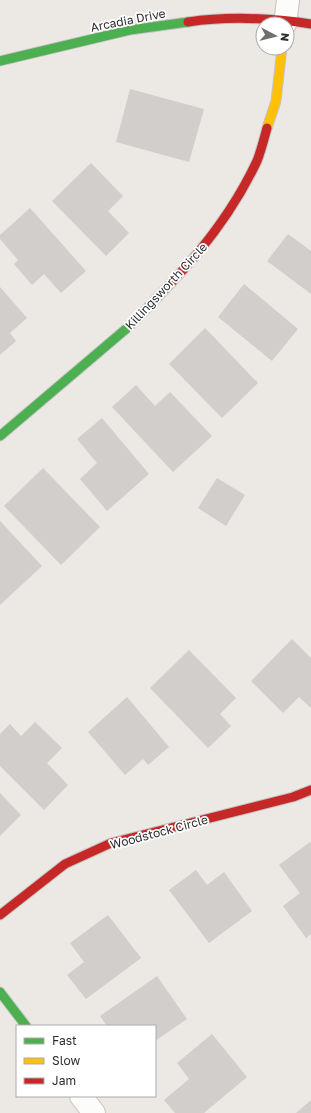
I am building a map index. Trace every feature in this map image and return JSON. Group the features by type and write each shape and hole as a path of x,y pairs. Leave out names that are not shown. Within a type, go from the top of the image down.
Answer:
{"street":[{"name":"Arcadia Drive","path":"0,61 130,30 213,18 286,15 311,24"},
{"name":"Killingsworth Circle","path":"0,436 133,323 198,254 228,213 257,160 276,101 281,56"},
{"name":"Woodstock Circle","path":"0,915 65,864 110,843 293,797 311,790"},
{"path":"0,992 25,1025"},
{"path":"81,1097 94,1113"}],"building":[{"path":"130,89 204,109 189,162 116,142"},
{"path":"91,163 123,196 108,211 129,233 106,256 52,201"},
{"path":"30,208 86,271 61,293 44,274 32,285 14,264 18,260 0,239 0,235"},
{"path":"288,234 311,251 311,294 267,261"},
{"path":"244,284 298,329 272,361 218,317"},
{"path":"0,287 27,318 10,333 16,341 0,355"},
{"path":"205,328 258,383 222,418 169,364"},
{"path":"136,385 155,406 170,392 212,436 173,472 112,407"},
{"path":"102,418 149,474 107,511 80,479 97,463 77,439"},
{"path":"43,468 100,527 61,565 4,506"},
{"path":"217,478 245,495 226,526 198,508"},
{"path":"0,521 42,566 0,605"},
{"path":"292,639 311,658 311,708 299,697 283,713 251,681"},
{"path":"189,650 236,698 220,714 231,726 208,748 150,688"},
{"path":"127,697 169,747 148,765 143,759 125,775 88,732"},
{"path":"35,722 62,748 47,763 68,785 44,810 0,766 0,734 10,724 21,736"},
{"path":"0,793 21,815 0,836"},
{"path":"310,842 311,934 306,938 283,906 300,893 279,865"},
{"path":"196,870 207,885 224,872 252,911 209,943 169,890"},
{"path":"108,915 141,958 86,999 67,975 84,962 70,943"},
{"path":"157,976 187,1019 156,1040 156,1025 106,1025 100,1016"},
{"path":"212,1034 247,1077 204,1113 175,1113 164,1100 189,1079 177,1063"},
{"path":"311,1100 311,1113 296,1113"}],"traffic: fast":[{"path":"0,61 130,30 188,22"},
{"path":"0,436 133,323 172,282"},
{"path":"0,992 25,1025"}],"traffic: slow":[{"path":"267,128 276,101 281,56"}],"traffic: jam":[{"path":"188,22 250,18 311,24"},
{"path":"172,282 208,240 240,194 257,161 267,128"},
{"path":"0,915 65,864 111,843 293,797 311,790"}]}
